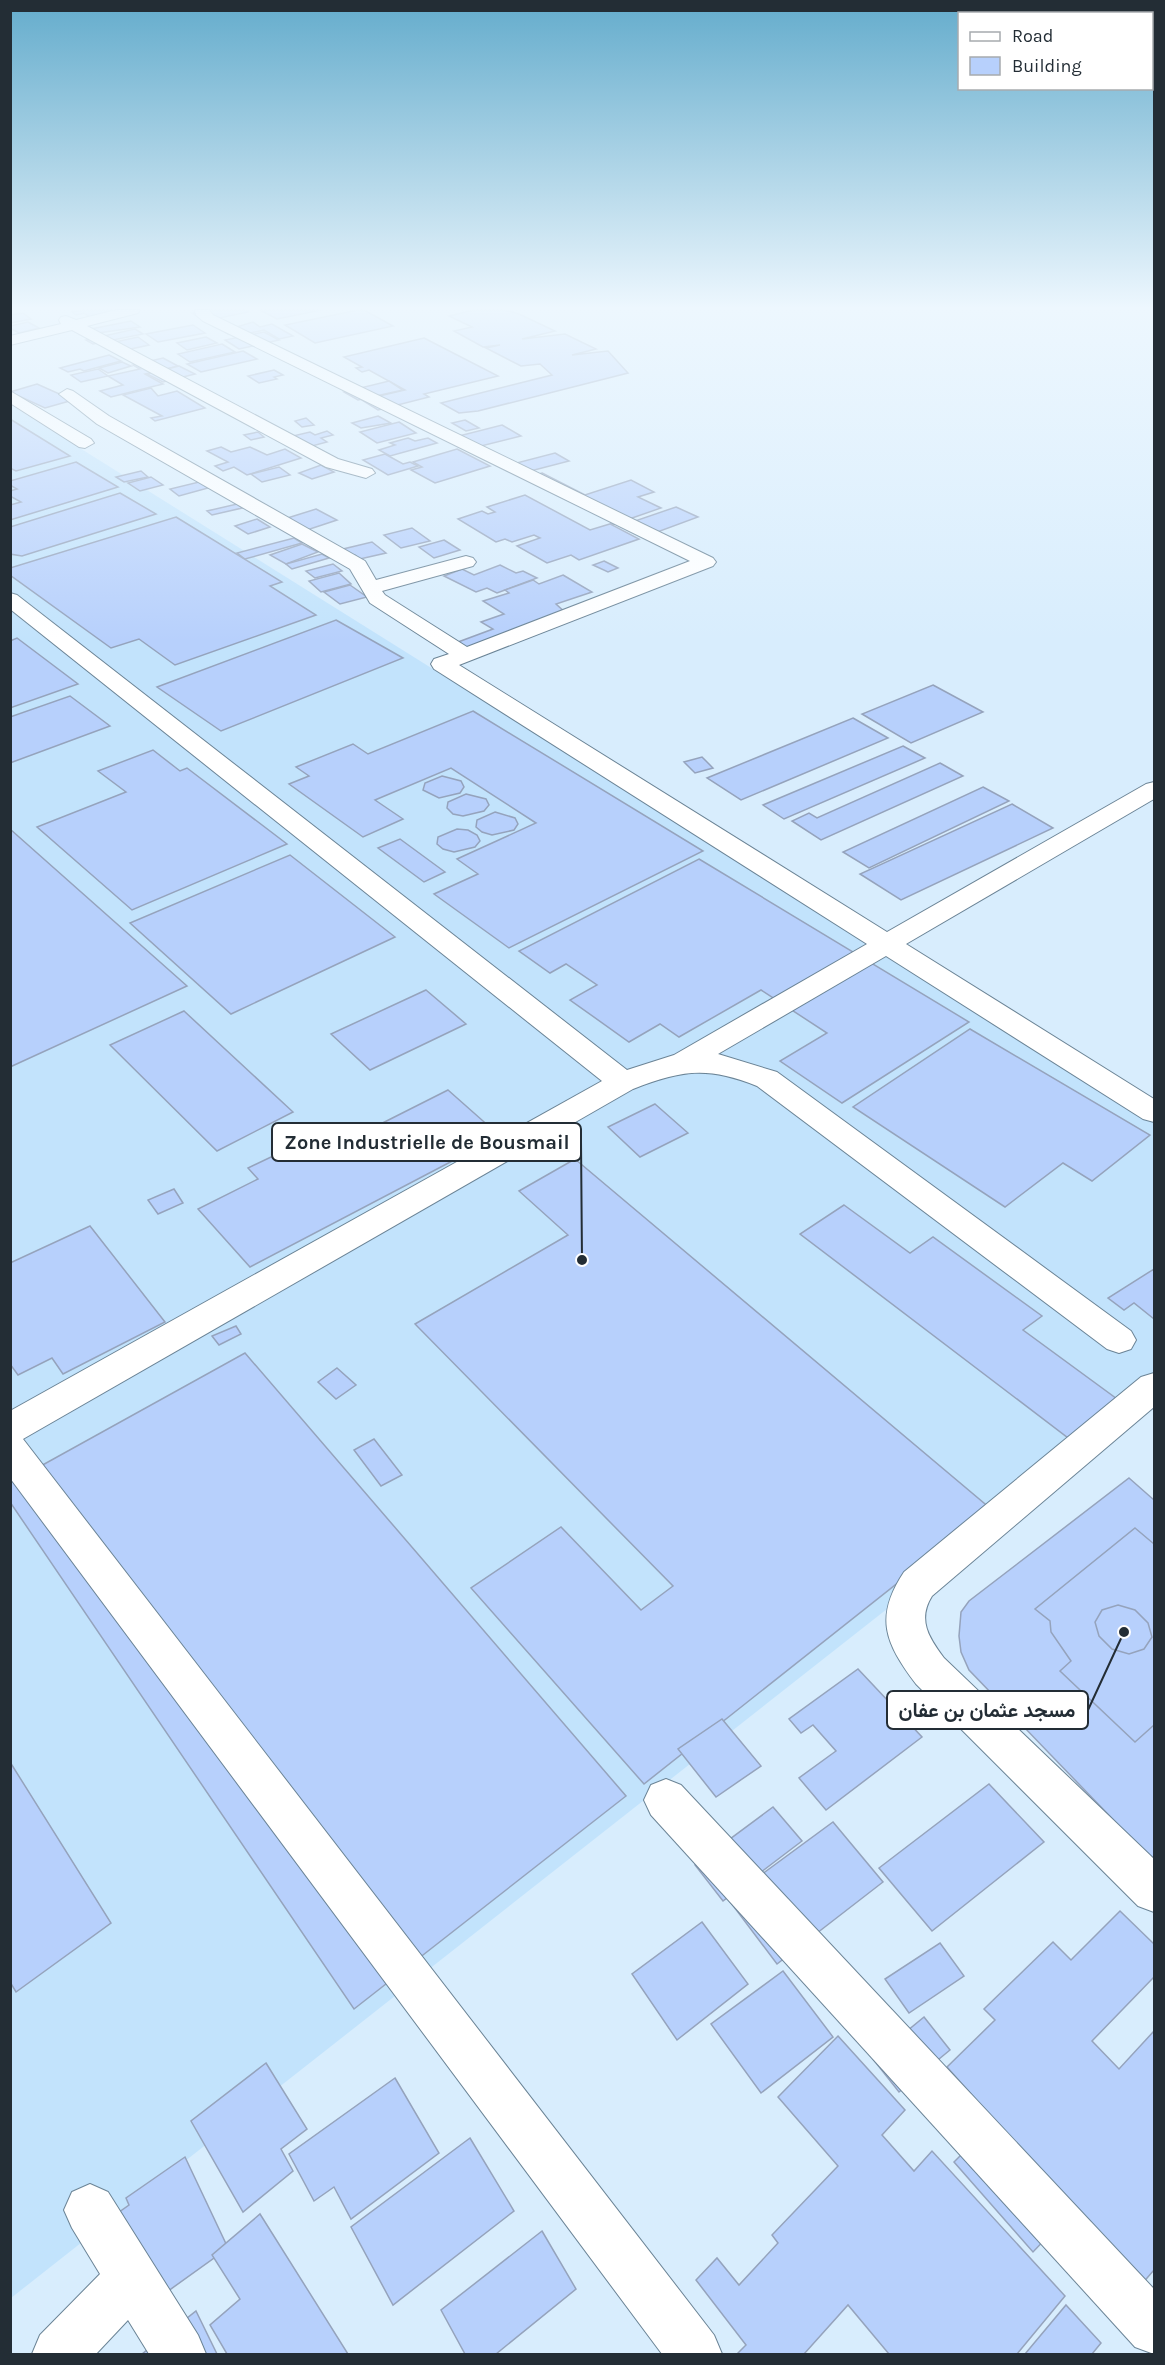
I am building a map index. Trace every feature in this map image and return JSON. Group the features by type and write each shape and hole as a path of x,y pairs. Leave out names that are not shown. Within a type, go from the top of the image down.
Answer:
{"street":[{"path":"49,420 86,443"},
{"path":"104,420 358,565 377,599 465,655"},
{"path":"251,420 332,464 366,473"},
{"path":"417,420 706,562 442,664 1155,1112"},
{"path":"370,588 466,562"},
{"path":"10,599 623,1082"},
{"path":"10,1429 623,1082 686,1060 1155,789"},
{"path":"686,1060 734,1065 767,1079 1119,1340"},
{"path":"1155,1387 918,1584 906,1599 903,1615 906,1633 916,1654 930,1671 1155,1890"},
{"path":"10,1449 695,2355"},
{"path":"666,1800 1155,2328"},
{"path":"90,2210 179,2355"},
{"path":"59,2355 132,2278"}],"shaded area":[{"path":"11,420 36,420 1154,1120 1154,1399 11,2298"}],"building":[{"path":"10,420 70,456 16,471 10,468"},
{"path":"309,420 314,425 302,427 295,421"},
{"path":"362,420 386,420 391,423 361,428 352,423"},
{"path":"466,420 479,428 466,431 452,423"},
{"path":"399,422 416,433 377,443 360,432"},
{"path":"502,425 521,436 469,449 451,438"},
{"path":"327,431 333,435 321,438 327,442 297,450 280,439 310,432 315,435"},
{"path":"258,432 264,437 251,440 244,435"},
{"path":"408,438 415,441 428,438 437,443 390,456 379,450 395,445 390,443"},
{"path":"221,447 231,452 250,447 267,455 285,449 301,458 247,475 234,467 223,471 215,466 228,462 207,451"},
{"path":"457,449 490,466 435,483 411,470 422,467 413,462"},
{"path":"555,453 569,461 519,474 505,466"},
{"path":"385,454 403,464 410,462 418,466 388,475 363,460"},
{"path":"76,462 118,487 10,520 10,505 21,502 10,496 10,491 17,489 10,485 10,481"},
{"path":"321,465 334,472 312,479 299,473"},
{"path":"279,467 290,475 262,482 251,474"},
{"path":"141,471 148,477 124,482 116,477"},
{"path":"542,473 585,495 631,480 654,492 638,497 661,508 612,525 639,539 579,560 571,555 547,563 517,546 540,538 534,535 512,542 505,539 496,542 458,519 482,511 488,514 495,512 487,507 525,495 590,530 613,523 526,478"},
{"path":"151,477 163,485 140,491 128,483"},
{"path":"199,482 208,488 179,496 170,489"},
{"path":"120,493 156,514 22,556 10,554 10,527"},
{"path":"237,504 242,508 212,515 207,511"},
{"path":"676,507 698,517 652,534 629,523"},
{"path":"316,509 337,520 301,532 281,520"},
{"path":"176,517 282,582 270,586 316,615 175,665 139,639 111,648 10,575 10,568"},
{"path":"257,519 270,527 248,534 235,526"},
{"path":"412,528 430,541 401,548 384,535"},
{"path":"294,538 302,543 245,559 237,553"},
{"path":"444,540 460,550 434,558 419,547"},
{"path":"372,542 386,553 360,559 355,555 347,557 339,550"},
{"path":"302,544 318,552 286,564 270,555"},
{"path":"322,554 329,558 292,569 286,564"},
{"path":"604,561 618,568 608,572 593,565"},
{"path":"333,564 342,571 315,578 306,571"},
{"path":"500,565 516,573 523,571 537,578 497,593 487,588 476,592 444,576 462,569 474,575"},
{"path":"339,573 351,584 321,592 309,581"},
{"path":"563,575 592,592 556,604 567,614 462,653 450,645 493,629 481,622 504,614 483,601 509,593 505,590 533,580 539,584"},
{"path":"350,585 367,597 340,604 324,592"},
{"path":"336,620 403,658 221,731 157,687"},
{"path":"17,638 78,684 10,708 10,641"},
{"path":"933,685 983,712 911,743 862,714"},
{"path":"70,696 110,726 10,763 10,717"},
{"path":"473,711 703,851 509,948 434,894 478,874 457,859 536,823 451,768 375,800 403,819 363,837 289,784 309,776 296,767 353,744 368,754"},
{"path":"853,718 888,738 741,800 707,778"},
{"path":"903,746 925,758 784,819 763,805"},
{"path":"153,750 180,771 187,768 287,844 132,910 37,827 126,792 98,771"},
{"path":"702,757 713,768 695,773 684,762"},
{"path":"940,763 963,776 821,840 792,821 809,813 817,818"},
{"path":"442,776 461,781 464,787 460,793 439,798 423,790 425,783"},
{"path":"983,787 1009,801 869,868 843,852"},
{"path":"466,794 486,799 489,805 484,811 463,816 453,814 447,808 448,802"},
{"path":"1012,804 1053,828 901,900 860,874"},
{"path":"495,812 515,818 518,824 514,830 492,835 476,827 477,820"},
{"path":"10,829 187,986 10,1067"},
{"path":"457,829 468,830 477,835 480,841 475,847 454,852 443,849 437,844 438,837"},
{"path":"400,839 445,872 424,882 378,848"},
{"path":"290,855 395,937 231,1014 130,923"},
{"path":"699,859 969,1022 842,1103 780,1061 827,1033 761,990 679,1037 660,1024 629,1042 570,1000 597,985 566,964 550,973 519,951"},
{"path":"426,990 466,1024 370,1070 331,1034"},
{"path":"184,1011 293,1112 217,1151 110,1045"},
{"path":"970,1029 1150,1135 1092,1181 1063,1163 1005,1207 853,1107"},
{"path":"448,1090 500,1136 250,1267 198,1209 258,1179 248,1168 311,1138 325,1152"},
{"path":"655,1104 688,1133 640,1157 608,1127"},
{"path":"575,1159 991,1509 644,1784 471,1588 561,1527 641,1610 673,1586 415,1324 568,1235 519,1191"},
{"path":"174,1189 183,1203 158,1214 148,1200"},
{"path":"844,1205 910,1253 933,1237 1042,1316 1023,1330 1128,1407 1080,1447 800,1234"},
{"path":"90,1226 165,1322 63,1374 52,1358 18,1375 10,1364 10,1263"},
{"path":"1154,1269 1154,1319 1134,1303 1124,1310 1108,1298"},
{"path":"236,1326 241,1334 219,1345 212,1336"},
{"path":"245,1353 626,1796 354,2009 10,1502 10,1483"},
{"path":"337,1368 356,1385 336,1399 318,1382"},
{"path":"374,1439 402,1475 381,1486 354,1450"},
{"path":"1129,1478 1154,1500 1154,1862 969,1670 961,1652 959,1636 961,1612 969,1601"},
{"path":"1135,1528 1154,1544 1154,1725 1135,1742 1060,1671 1071,1661 1051,1632 1050,1621 1035,1609"},
{"path":"1118,1605 1135,1610 1148,1623 1152,1637 1144,1649 1129,1654 1112,1649 1099,1636 1095,1622 1102,1610"},
{"path":"858,1669 922,1737 826,1810 799,1778 836,1751 813,1725 801,1733 789,1719"},
{"path":"722,1719 761,1766 716,1797 678,1749"},
{"path":"10,1762 111,1923 16,1992 10,1982"},
{"path":"989,1784 1044,1842 932,1931 879,1868"},
{"path":"773,1807 802,1841 723,1901 695,1865"},
{"path":"833,1822 883,1882 777,1964 728,1899"},
{"path":"1120,1911 1154,1944 1154,1977 1092,2041 1119,2069 1154,2031 1154,2270 1121,2308 1053,2231 1033,2252 954,2162 995,2121 947,2067 995,2020 984,2009 1053,1942 1071,1960"},
{"path":"702,1922 748,1984 677,2040 632,1974"},
{"path":"940,1943 964,1976 909,2013 885,1979"},
{"path":"783,1971 833,2037 761,2093 711,2024"},
{"path":"924,2017 950,2050 899,2092 873,2059"},
{"path":"838,2036 905,2110 882,2135 914,2171 932,2151 1065,2296 1017,2354 889,2354 848,2305 804,2354 737,2354 746,2345 696,2280 717,2258 739,2285 778,2243 772,2235 838,2166 778,2097"},
{"path":"266,2063 307,2129 281,2149 293,2171 243,2212 191,2121"},
{"path":"395,2078 439,2153 351,2219 334,2187 314,2201 289,2154"},
{"path":"470,2138 514,2211 393,2305 351,2227"},
{"path":"185,2157 228,2248 125,2322 88,2234 129,2205 126,2198"},
{"path":"260,2214 348,2354 227,2354 210,2325 240,2299 212,2255"},
{"path":"542,2231 576,2289 496,2354 465,2354 441,2310"},
{"path":"1066,2305 1101,2343 1092,2354 1025,2354"},
{"path":"196,2311 217,2354 142,2354"}],"place":[{"name":"Zone Industrielle de Bousmail","path":"582,1260"},
{"name":"مسجد عثمان بن عفان","path":"1124,1632"}]}
